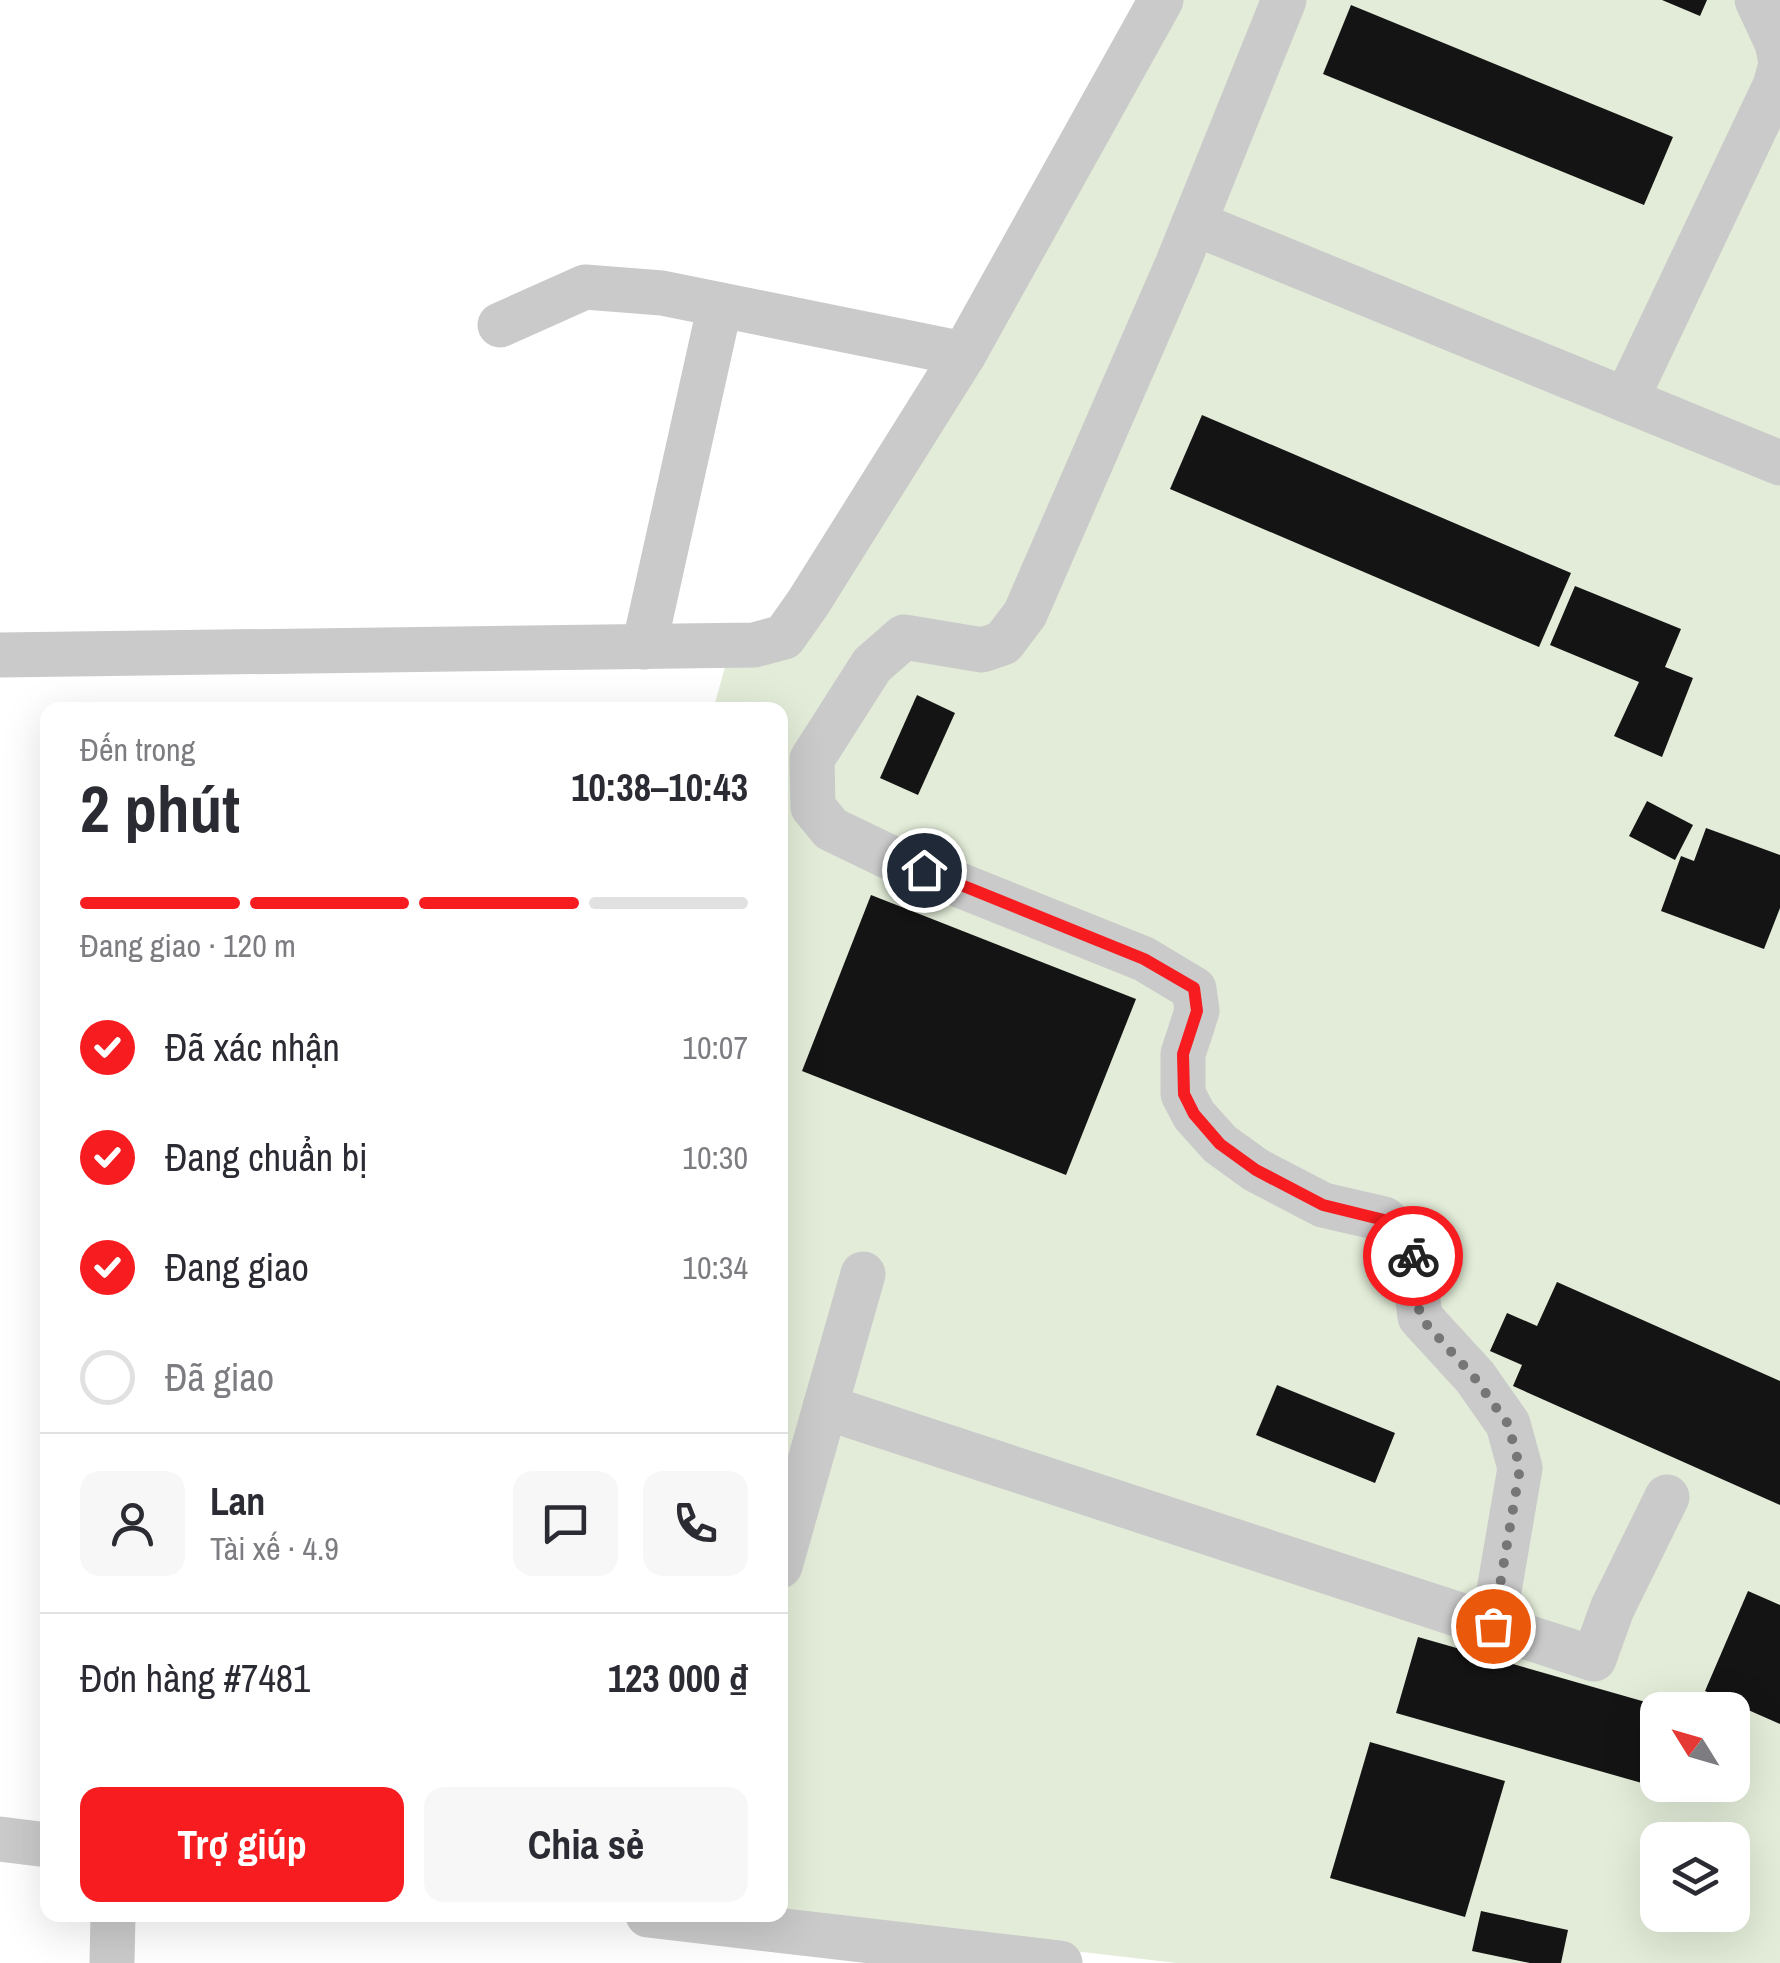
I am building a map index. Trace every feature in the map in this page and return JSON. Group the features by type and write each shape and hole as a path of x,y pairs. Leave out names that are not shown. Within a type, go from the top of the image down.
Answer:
{"street":[{"path":"0,655 754,645 784,637 964,354 1162,0"},
{"path":"1284,0 1194,223 1024,614 1003,643 982,650 904,637 872,665 812,760 813,807 831,829 873,849 1144,959 1194,988 1197,1011 1183,1054 1184,1094 1194,1114 1220,1144 1256,1170 1323,1205 1384,1220 1412,1242 1420,1317 1474,1377 1508,1424 1520,1468 1493,1626"},
{"path":"1757,0 1778,43 1780,56"},
{"path":"1626,400 1775,86 1780,68"},
{"path":"1194,223 1780,462"},
{"path":"500,325 585,287 662,293 964,354"},
{"path":"644,647 720,305"},
{"path":"788,1538 863,1274"},
{"path":"825,1407 1594,1659 1612,1609 1667,1497"},
{"path":"0,1840 40,1844"},
{"path":"112,1963 113,1922"},
{"path":"720,1922 1060,1963"}],"green space":[{"path":"1179,0 1780,0 1780,1963 1177,1963 788,1917 788,702 715,702 727,660 755,660"}],"building":[{"path":"1662,0 1707,0 1700,16"},
{"path":"1351,5 1673,137 1644,205 1323,74"},
{"path":"1202,415 1571,573 1539,647 1170,489"},
{"path":"1575,586 1681,629 1665,667 1693,678 1662,757 1614,736 1639,682 1550,645"},
{"path":"917,695 955,713 918,795 880,778"},
{"path":"1647,801 1693,825 1675,860 1629,836"},
{"path":"1706,828 1780,855 1780,908 1764,949 1661,911 1681,856 1694,861"},
{"path":"871,895 1136,999 1066,1175 802,1071"},
{"path":"1557,1282 1780,1381 1780,1505 1513,1386 1522,1365 1490,1351 1507,1313 1537,1326"},
{"path":"1277,1385 1395,1433 1375,1483 1256,1435"},
{"path":"1748,1591 1780,1605 1780,1724 1750,1711 1750,1692 1705,1691"},
{"path":"1418,1637 1640,1700 1640,1782 1396,1713"},
{"path":"1370,1742 1505,1781 1465,1917 1330,1878"},
{"path":"1481,1911 1568,1930 1561,1963 1530,1963 1472,1951"}],"way so far":[{"path":"1413,1256 1420,1317 1474,1377 1508,1424 1520,1468 1493,1626"}],"route":[{"path":"924,870 1144,959 1194,988 1197,1011 1183,1054 1184,1094 1194,1114 1220,1144 1256,1170 1323,1205 1384,1220 1412,1242 1413,1256"}]}
